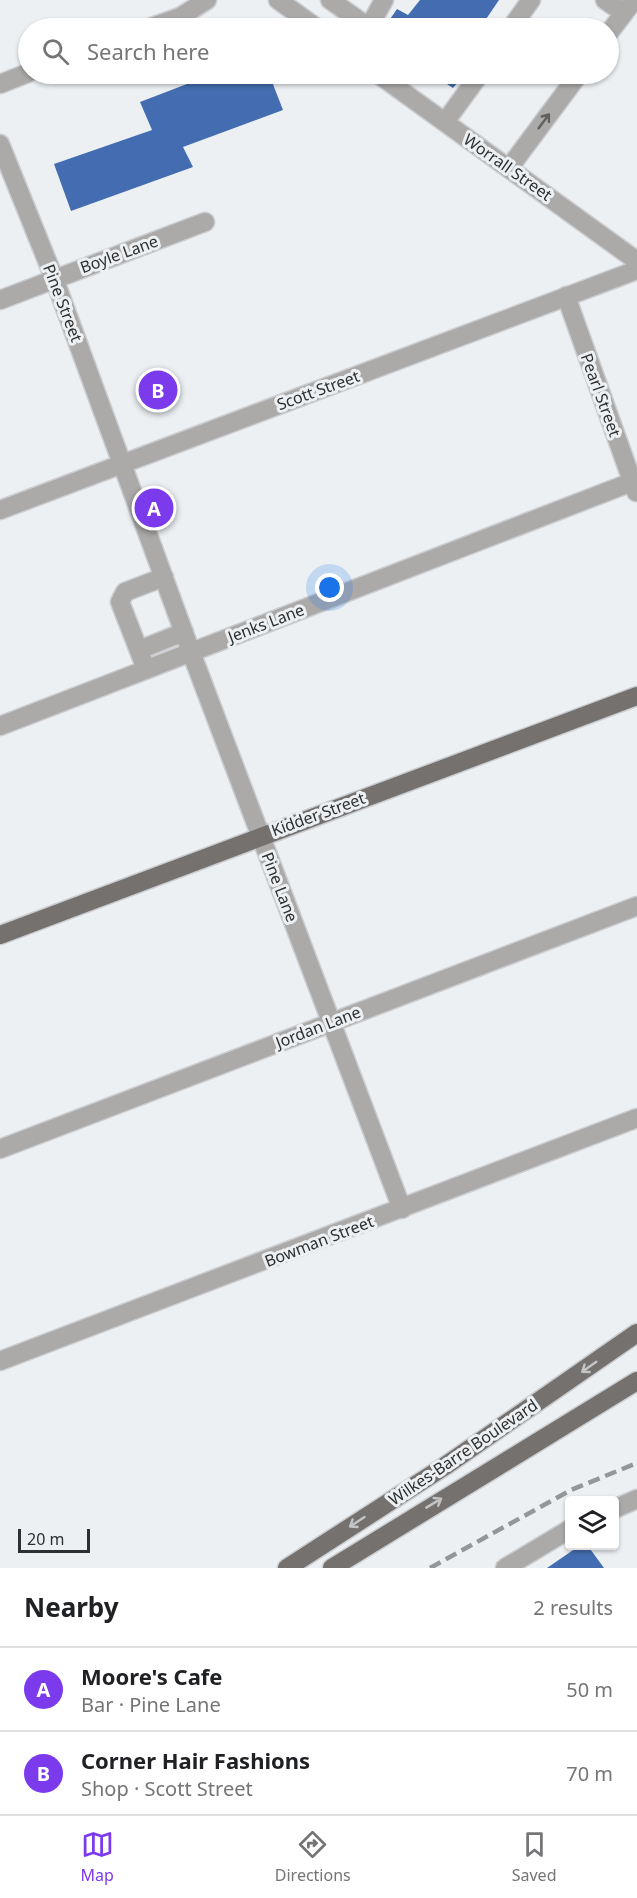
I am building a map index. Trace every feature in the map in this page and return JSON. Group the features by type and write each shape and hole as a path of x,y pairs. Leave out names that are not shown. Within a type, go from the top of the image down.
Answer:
{"main road":[{"name":"Kidder Street","path":"0,935 637,696"},
{"name":"Wilkes-Barre Boulevard","path":"287,1568 445,1466 637,1334"},
{"name":"Wilkes-Barre Boulevard","path":"332,1568 637,1381"}],"street":[{"path":"177,18 207,0"},
{"path":"278,0 303,18"},
{"path":"330,0 355,18"},
{"path":"374,18 384,0"},
{"path":"518,18 531,0"},
{"path":"605,0 629,6 619,20"},
{"path":"0,84 18,78"},
{"name":"Worrall Street","path":"392,84 637,261"},
{"path":"445,122 473,84"},
{"path":"509,168 572,84"},
{"name":"Pine Street","path":"0,144 54,278 123,463"},
{"name":"Boyle Lane","path":"0,300 205,222"},
{"name":"Scott Street","path":"0,510 637,270"},
{"name":"Pearl Street","path":"566,296 635,488"},
{"name":"Pine Lane","path":"123,463 191,652 402,1209"},
{"name":"Jenks Lane","path":"0,726 191,652 635,488"},
{"path":"146,669 120,602 124,592 164,577"},
{"path":"139,650 184,632"},
{"name":"Jordan Lane","path":"0,1149 637,906"},
{"name":"Bowman Street","path":"0,1361 637,1118"},
{"path":"619,1507 637,1499"},
{"path":"505,1568 565,1532"}],"building":[{"path":"420,0 499,0 487,18 391,18 397,9 408,15"},
{"path":"187,84 273,84 283,110 183,147 193,167 71,211 54,164 152,130 140,102"},
{"path":"573,1550 591,1550 604,1568 547,1568"}],"railway":[{"path":"430,1568 571,1490 637,1463"}],"place":[{"name":"Corner Hair Fashions","path":"158,390"},
{"name":"Moore's Cafe","path":"154,508"}]}
